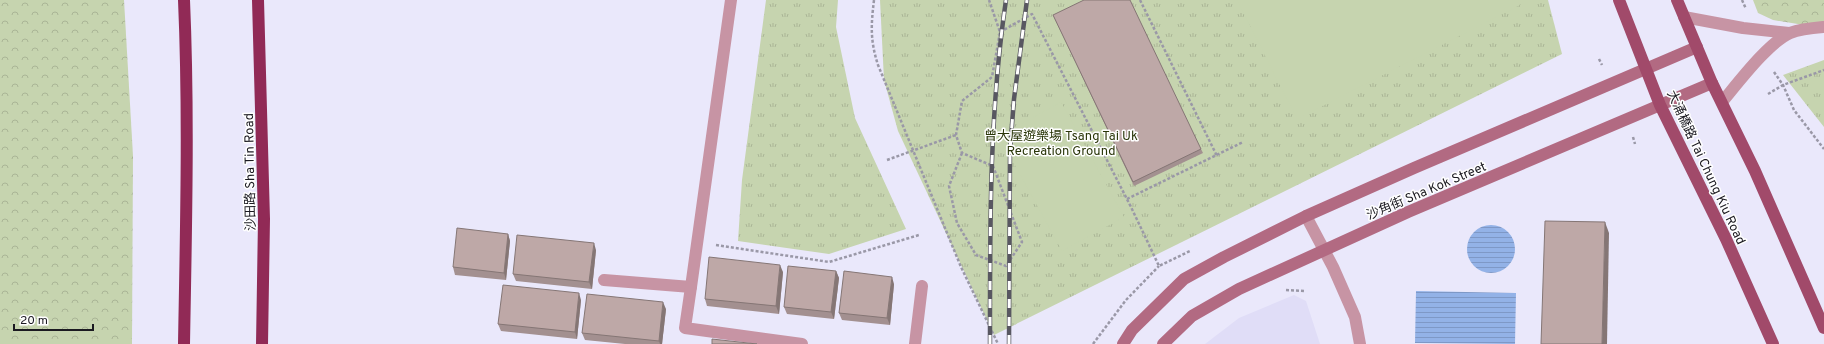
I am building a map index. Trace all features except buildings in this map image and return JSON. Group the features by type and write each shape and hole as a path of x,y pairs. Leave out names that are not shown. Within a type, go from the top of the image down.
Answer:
{"highway":[{"path":"184,0 186,50 187,210 184,344"},
{"name":"沙田路 Sha Tin Road","path":"258,0 264,219 262,344"}],"main road":[{"name":"大涌橋路 Tai Chung Kiu Road","path":"1619,0 1660,104 1723,232 1773,344"},
{"path":"1677,0 1712,83 1754,171 1824,328"},
{"name":"沙角街 Sha Kok Street","path":"1123,344 1132,330 1184,279 1306,216 1414,168 1697,47"},
{"name":"沙角街 Sha Kok Street","path":"1164,344 1192,316 1240,289 1324,250 1660,104 1712,83"}],"street":[{"path":"731,0 686,328 802,344"},
{"path":"1684,17 1743,28 1790,34"},
{"path":"1722,102 1761,56 1790,34 1810,28 1824,26"},
{"path":"1306,216 1324,250 1355,317 1360,344"},
{"path":"604,280 691,287"},
{"path":"915,344 922,286"}],"path":[{"path":"874,0 871,33 874,51 913,150 976,301 998,344"},
{"path":"962,153 993,166 1022,242 1006,266 976,255 957,223 949,186 962,153 956,135 962,101 992,77 1000,32 989,0"},
{"path":"1140,0 1217,156"},
{"path":"1000,32 1032,14 1159,266"},
{"path":"1599,59 1602,65"},
{"path":"1773,70 1783,85 1794,110 1824,148"},
{"path":"1768,94 1783,85 1824,70"},
{"path":"887,160 956,135"},
{"path":"1632,136 1635,144"},
{"path":"1126,199 1243,142"},
{"path":"697,243 829,262 919,235"},
{"path":"1093,344 1126,300 1159,266 1194,249"}],"shaded area":[{"path":"1294,295 1306,301 1320,344 1205,344 1239,318"}],"green space":[{"path":"0,0 124,0 133,156 132,344 0,344"},
{"path":"766,0 838,0 836,27 855,118 906,229 829,254 738,241 742,180"},
{"name":"曾大屋遊樂場 Tsang Tai Uk Recreation Ground","path":"880,0 1548,0 1562,54 994,335 898,131 884,80"},
{"path":"1237,0 1518,0 1520,5 1297,119"},
{"path":"1753,0 1824,0 1824,23 1804,25 1773,20 1758,13"},
{"path":"1824,60 1824,127 1783,75"},
{"path":"1061,102 1124,217 1062,251 999,136"}],"water":[{"path":"1486,225 1496,225 1508,232 1515,244 1515,254 1508,266 1496,273 1486,273 1478,269 1471,262 1467,254 1467,244 1471,236 1478,229"},
{"path":"1416,291 1516,293 1515,344 1415,343"}],"railway":[{"path":"990,344 993,129 1000,43 1006,0"},
{"path":"1009,344 1010,150 1014,99 1027,0"}]}
